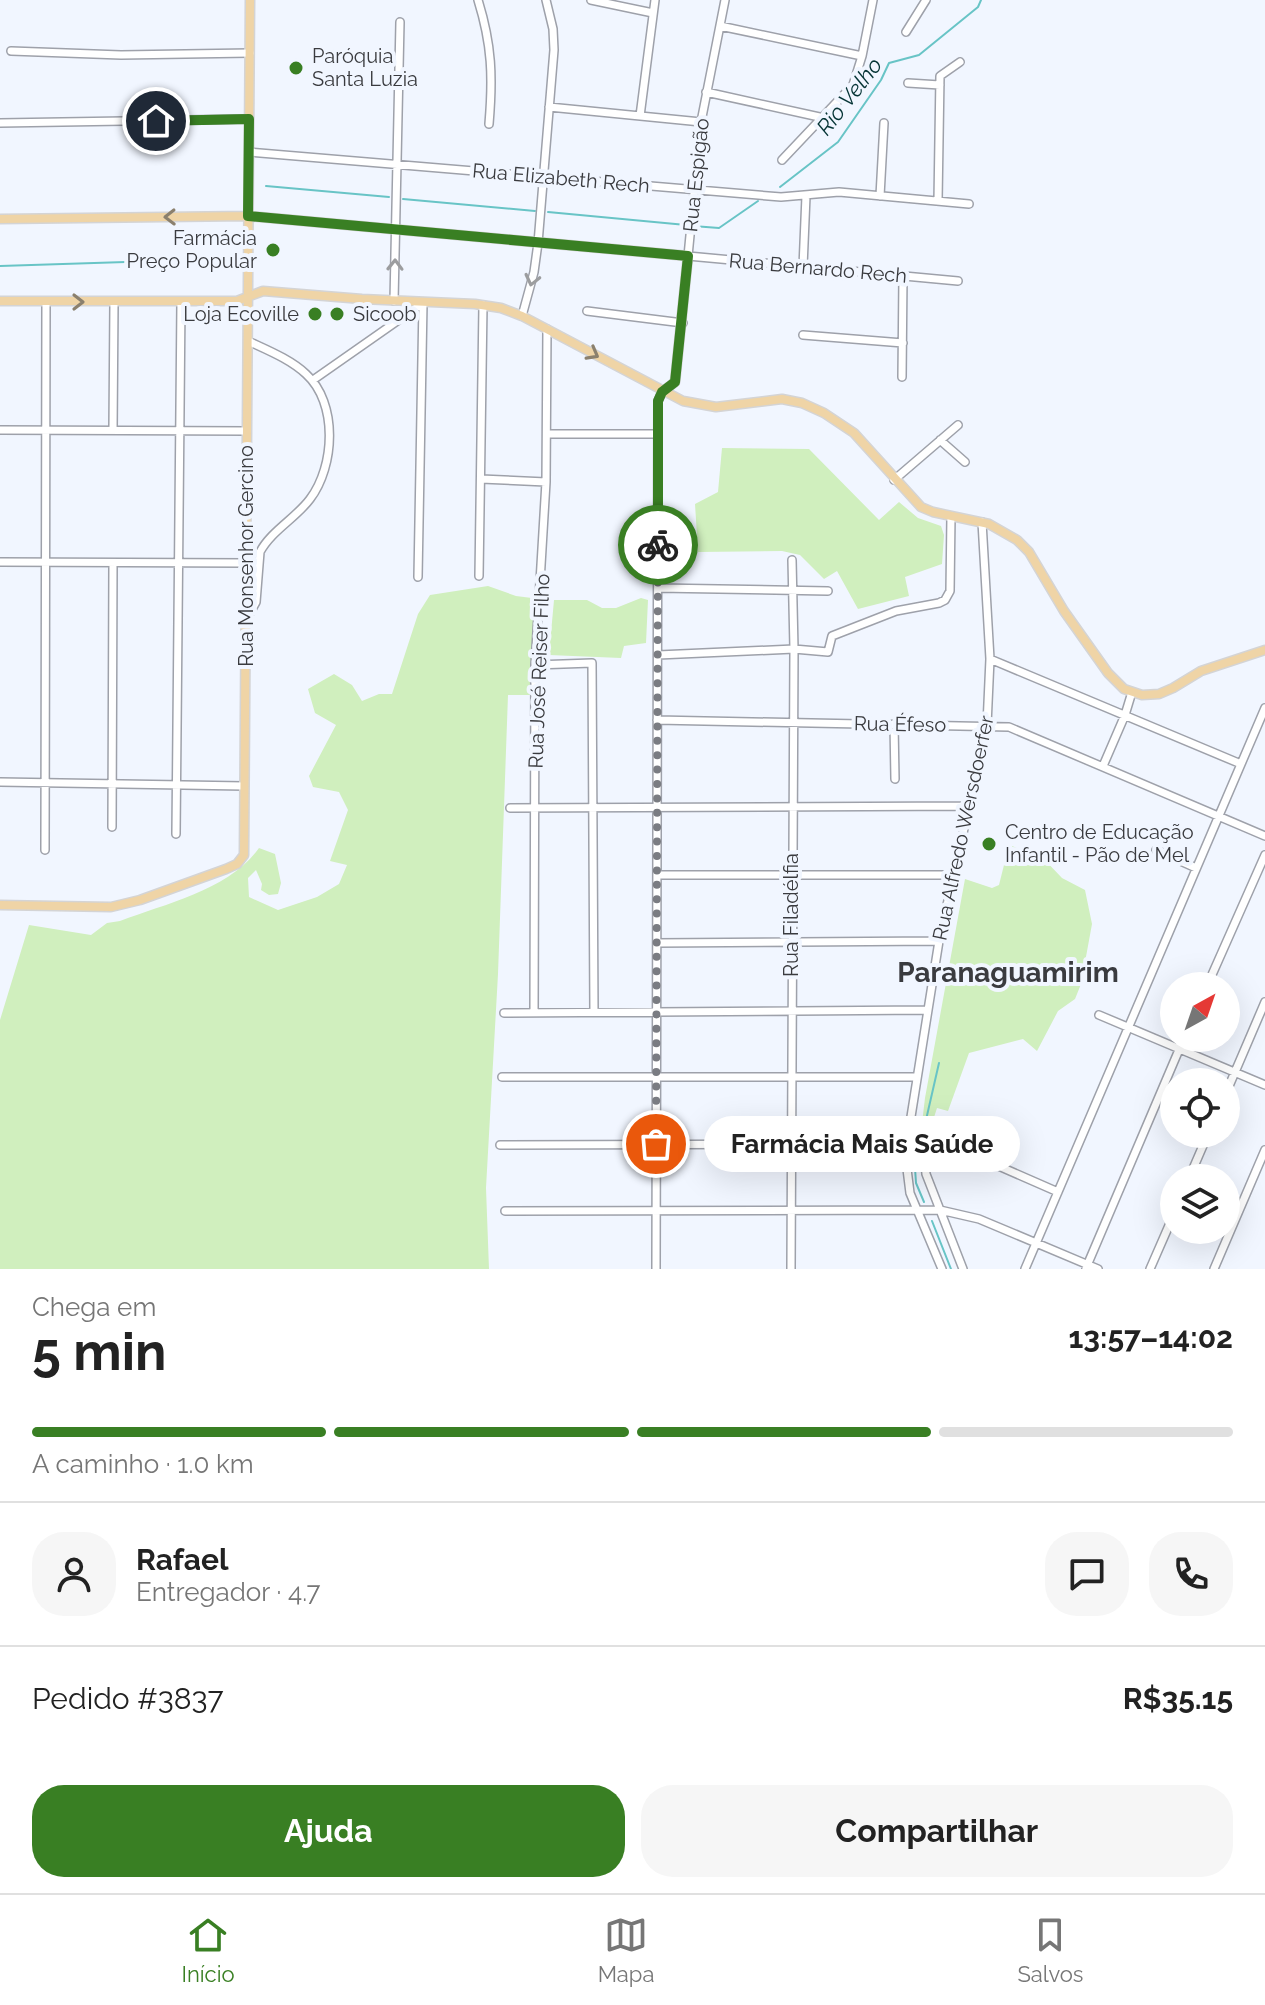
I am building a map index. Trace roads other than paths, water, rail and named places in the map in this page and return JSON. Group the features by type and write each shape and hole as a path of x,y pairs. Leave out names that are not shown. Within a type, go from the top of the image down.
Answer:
{"main road":[{"name":"Rua Monsenhor Gercino","path":"0,905 111,907 149,897 237,864 244,855 250,0"},
{"name":"Rua Bernardo Rech","path":"0,219 248,216 688,256"},
{"name":"Rua Espigão","path":"675,382 688,256"},
{"path":"0,301 237,301 263,291 483,305 522,316 662,392 689,403 716,407 782,399 802,403 844,426 921,507 1004,530 1023,546 1108,673 1120,686 1132,692 1152,695 1166,692 1201,671 1265,650"},
{"path":"662,392 675,382 679,395 689,403"}],"street":[{"path":"478,0 492,56 489,124"},
{"path":"522,316 534,272 544,177 554,39 546,0"},
{"path":"591,0 653,13"},
{"path":"640,116 655,0"},
{"name":"Rua Espigão","path":"688,256 701,122 725,0"},
{"path":"782,160 848,92 856,78 873,0"},
{"path":"906,32 926,0"},
{"path":"394,301 400,22"},
{"path":"720,26 862,56"},
{"path":"11,51 121,55 250,53"},
{"path":"908,83 940,81 960,62"},
{"path":"938,201 940,81"},
{"path":"706,92 824,118"},
{"path":"549,107 701,122"},
{"path":"0,123 249,119"},
{"path":"880,196 884,123"},
{"name":"Rua Elizabeth Rech","path":"249,152 781,197 831,192 969,204"},
{"path":"803,267 806,196"},
{"name":"Rua Bernardo Rech","path":"688,256 958,281"},
{"path":"902,377 903,276"},
{"path":"45,850 46,301"},
{"path":"113,430 114,302"},
{"path":"176,834 181,302"},
{"path":"313,380 423,303"},
{"path":"418,577 423,303"},
{"path":"479,576 483,305"},
{"path":"587,311 683,323"},
{"name":"Rua José Reiser Filho","path":"534,1013 535,665 546,482 547,329"},
{"path":"803,335 903,343"},
{"path":"246,620 256,602 260,552 310,500 327,464 330,436 321,398 313,380 291,363 248,341"},
{"path":"656,1269 658,401 662,392"},
{"path":"894,480 958,425"},
{"path":"0,430 247,431"},
{"path":"547,434 658,434"},
{"path":"940,440 965,462"},
{"path":"481,479 546,482"},
{"path":"658,655 794,649 828,652 832,636 896,611 945,600 950,591 951,516"},
{"name":"Rua Alfredo Wersdoerfer","path":"942,1269 906,1179 907,1144 939,941 987,725 990,659 982,522"},
{"name":"Rua Filadélfia","path":"791,1269 792,560"},
{"path":"0,562 246,563"},
{"path":"112,827 113,563"},
{"path":"658,588 828,591"},
{"path":"990,659 1241,764"},
{"path":"535,665 592,663 594,1012"},
{"path":"1103,766 1132,692"},
{"path":"1025,1269 1265,708"},
{"name":"Rua Éfeso","path":"657,720 987,725 1020,731 1265,836"},
{"path":"894,724 895,779"},
{"path":"0,782 244,786"},
{"path":"510,808 970,806"},
{"path":"1156,850 1196,868"},
{"path":"1213,972 1265,855"},
{"path":"657,875 953,875"},
{"path":"657,943 939,941"},
{"path":"1237,1068 1265,1002"},
{"path":"504,1013 928,1010"},
{"path":"1099,1015 1160,1041"},
{"path":"1086,1267 1178,1052"},
{"path":"1186,1052 1225,1068"},
{"path":"1240,1074 1265,1085"},
{"path":"502,1077 917,1077"},
{"path":"500,1145 907,1144"},
{"path":"963,1269 925,1169 931,1149 940,1145 953,1146 1058,1192"},
{"path":"1214,1269 1265,1150"},
{"path":"505,1211 940,1210 972,1216 1086,1267 1098,1269"},
{"path":"1150,1269 1161,1244"}],"waterway":[{"name":"Rio Velho","path":"780,187 838,142 881,80 889,63 919,55 978,7 981,0"},
{"name":"Rio Velho","path":"266,186 389,197"},
{"name":"Rio Velho","path":"403,199 535,211"},
{"name":"Rio Velho","path":"693,226 719,228 758,201"},
{"name":"Rio Velho","path":"548,212 686,225"},
{"name":"Rio Velho","path":"0,266 157,261"},
{"path":"924,1202 916,1183 915,1168 939,1063"},
{"path":"932,1221 951,1269"}],"place":[{"name":"Paróquia Santa Luzia","path":"296,68"},
{"name":"Farmácia Preço Popular","path":"273,250"},
{"name":"Loja Ecoville","path":"315,314"},
{"name":"Sicoob","path":"337,314"},
{"name":"Centro de Educação Infantil - Pão de Mel","path":"989,844"},
{"name":"Farmácia Mais Saúde","path":"656,1144"}],"district":[{"name":"Paranaguamirim","path":"1008,972"}]}
